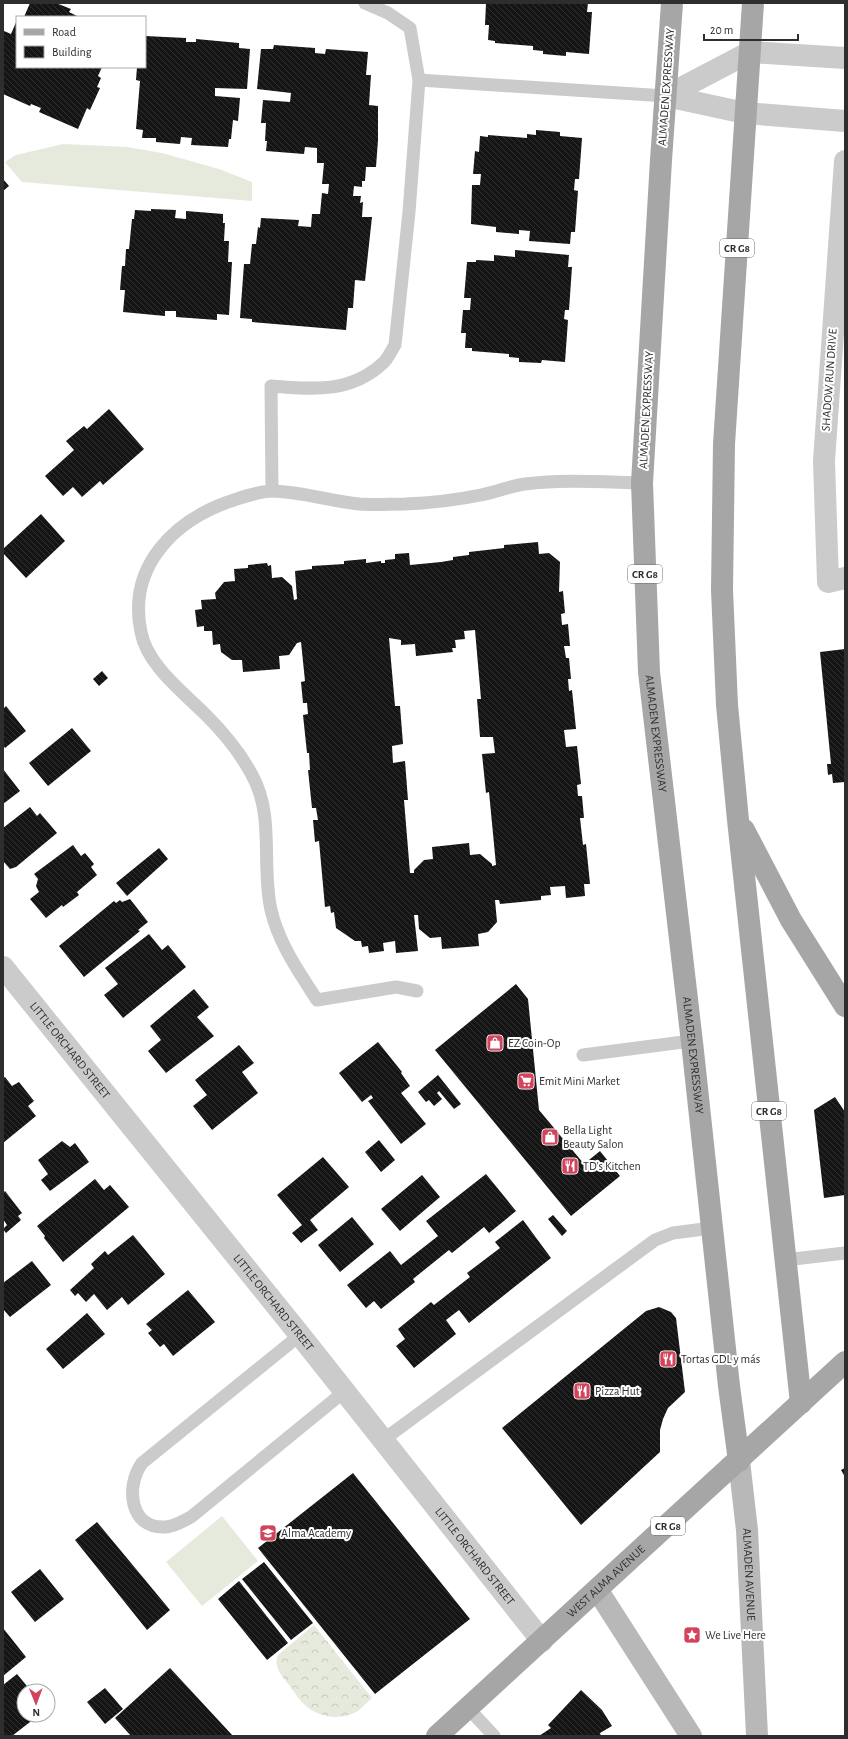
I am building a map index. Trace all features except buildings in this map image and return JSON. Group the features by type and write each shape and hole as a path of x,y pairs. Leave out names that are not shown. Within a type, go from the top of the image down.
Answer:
{"main road":[{"name":"ALMADEN EXPRESSWAY","path":"672,3 642,483 648,672 739,1461"},
{"name":"CR G8","path":"753,3 724,444 722,590 727,705 738,820 801,1403"},
{"path":"738,820 791,920 845,1006"},
{"name":"WEST ALMA AVENUE","path":"438,1736 598,1591 845,1362"},
{"name":"ALMADEN AVENUE","path":"739,1461 747,1530 757,1736"},
{"path":"598,1591 691,1736"}],"street":[{"path":"666,96 750,52 845,58"},
{"path":"666,96 745,113 845,121"},
{"name":"SHADOW RUN DRIVE","path":"845,160 824,460 828,582 845,578"},
{"name":"LITTLE ORCHARD STREET","path":"3,967 300,1335 542,1641"}],"lane":[{"path":"272,491 271,386 316,390 338,387 361,378 383,363 394,345 409,212 419,80 410,28 388,12 365,3"},
{"path":"419,80 666,96"},
{"path":"417,991 396,987 317,1000 286,952 271,910 264,806 253,776 234,748 207,716 179,691 151,656 141,634 138,610 140,590 147,569 161,547 179,528 197,516 221,504 248,495 272,491 362,504 406,504 481,495 523,484 550,482 642,483"},
{"path":"583,1055 691,1041"},
{"path":"383,1440 655,1240 673,1233 712,1228"},
{"path":"785,1260 845,1252"},
{"path":"300,1335 142,1463 137,1471 131,1487 131,1497 137,1512 145,1522 154,1526 167,1527 191,1516 345,1392"},
{"path":"468,1708 494,1736"}],"green space":[{"path":"63,144 127,147 162,153 219,169 252,182 252,201 22,182 5,162 16,155"},
{"path":"222,1516 258,1561 202,1606 166,1562"},
{"path":"314,1625 372,1698 358,1711 352,1714 337,1717 323,1715 309,1709 300,1700 277,1667 278,1655"}],"place":[{"name":"EZ Coin-Op","path":"495,1043"},
{"name":"Emit Mini Market","path":"526,1081"},
{"name":"Bella Light Beauty Salon","path":"550,1137"},
{"name":"TD’s Kitchen","path":"570,1166"},
{"name":"Tortas GDL y más","path":"668,1359"},
{"name":"Pizza Hut","path":"582,1391"},
{"name":"Alma Academy","path":"268,1533"},
{"name":"We Live Here","path":"692,1635"}]}
